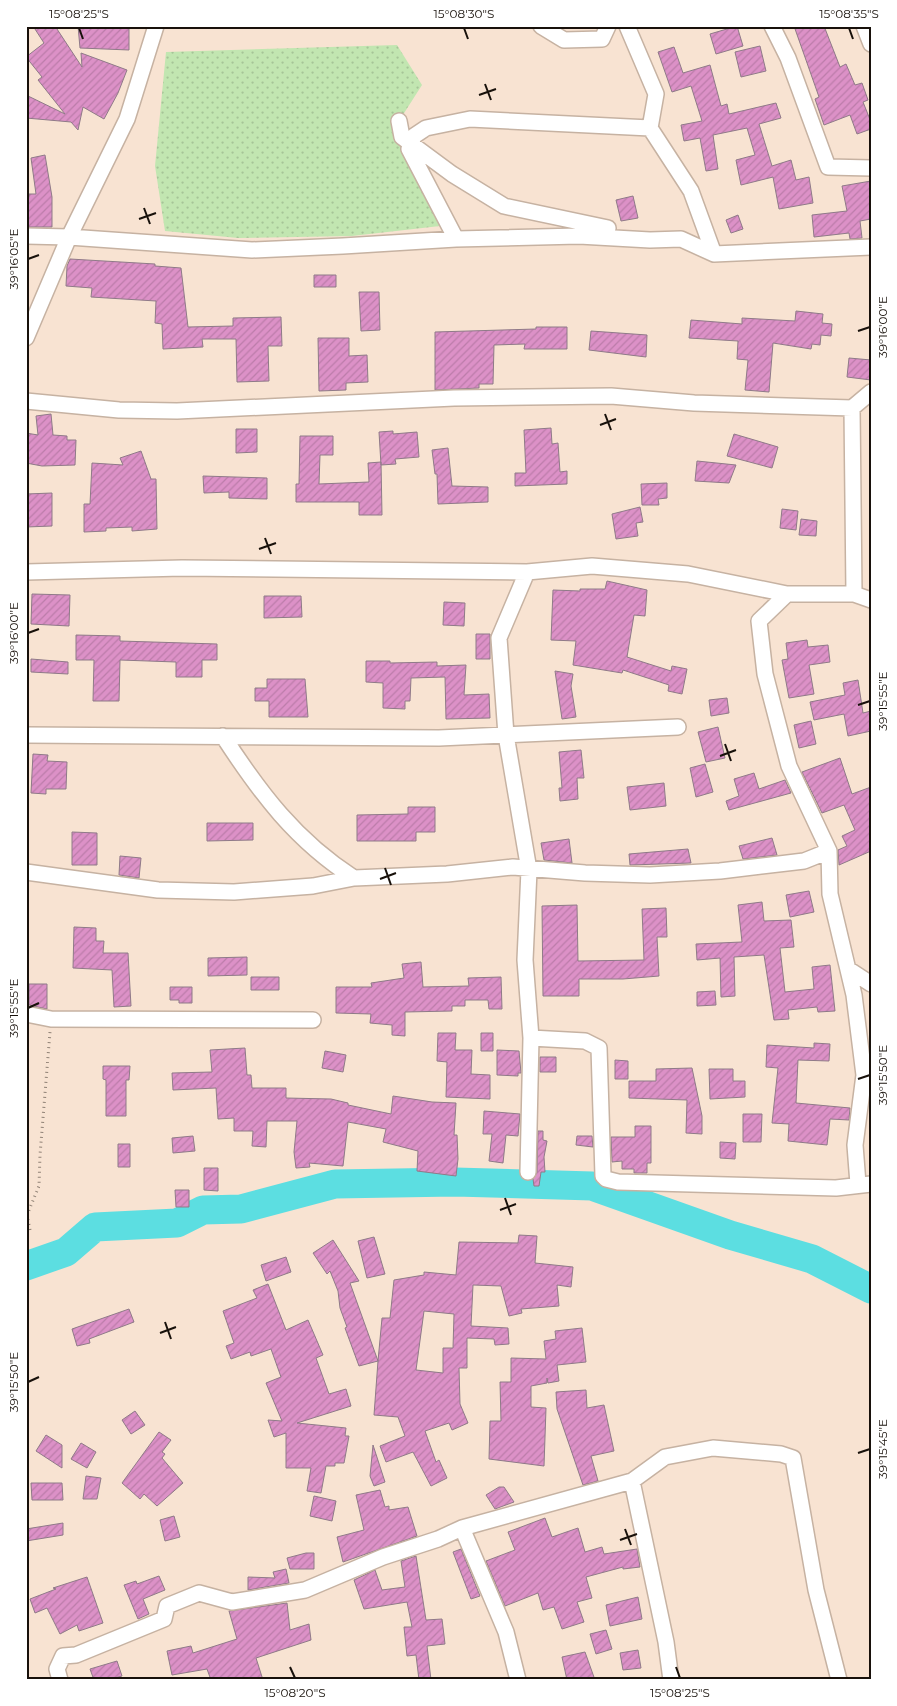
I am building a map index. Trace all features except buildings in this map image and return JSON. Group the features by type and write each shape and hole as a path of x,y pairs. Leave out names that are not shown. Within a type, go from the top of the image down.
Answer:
{"street":[{"path":"26,338 69,237 127,119 156,26"},
{"path":"541,26 564,40 602,39 608,26"},
{"path":"627,26 656,94 650,128 691,191 714,254"},
{"path":"772,26 788,58 828,167 871,168"},
{"path":"864,26 871,44"},
{"path":"456,239 409,149 414,136 426,128 470,119 650,128"},
{"path":"399,121 402,137 452,174 504,206 587,225 681,239 714,254 871,247"},
{"path":"26,236 69,237 252,250 456,239 579,236 650,240 681,239"},
{"path":"26,400 119,410 177,411 434,399 611,396 694,403 852,408 871,392"},
{"path":"852,408 854,594"},
{"path":"26,572 182,568 527,572 592,566 688,574 788,594 854,594 871,600"},
{"path":"527,572 498,638 506,735 529,870 525,960 531,1038 528,1172"},
{"path":"531,1038 585,1041 599,1048 601,1146 603,1176 606,1179 618,1182 836,1188 864,1184 855,1145 864,1075 854,995 830,894 829,850 789,766 765,674 759,621 788,594"},
{"path":"26,735 439,738 678,727"},
{"path":"223,736 257,789 299,835 330,862 354,878"},
{"path":"26,872 158,890 234,892 313,886 354,878 447,874 513,867 529,870 650,874 720,871 804,861 829,850"},
{"path":"848,969 871,984"},
{"path":"26,1014 51,1019 313,1020"},
{"path":"60,1680 56,1669 64,1656 76,1655 164,1619 167,1606 199,1593 232,1602 305,1590 462,1528 632,1481 665,1457 713,1448 781,1454 793,1458 816,1590 839,1680"},
{"path":"632,1481 666,1642 671,1680"},
{"path":"462,1528 506,1632 518,1680"}],"path":[{"path":"30,1230 27,1215 40,1186 40,1155 51,1019"}],"green space":[{"path":"397,45 422,85 399,121 440,226 352,236 238,238 165,231 155,166 166,52"}],"waterway":[{"path":"26,1266 66,1252 95,1227 177,1223 203,1210 241,1209 335,1184 455,1182 592,1186 730,1235 812,1259 871,1289"}]}
